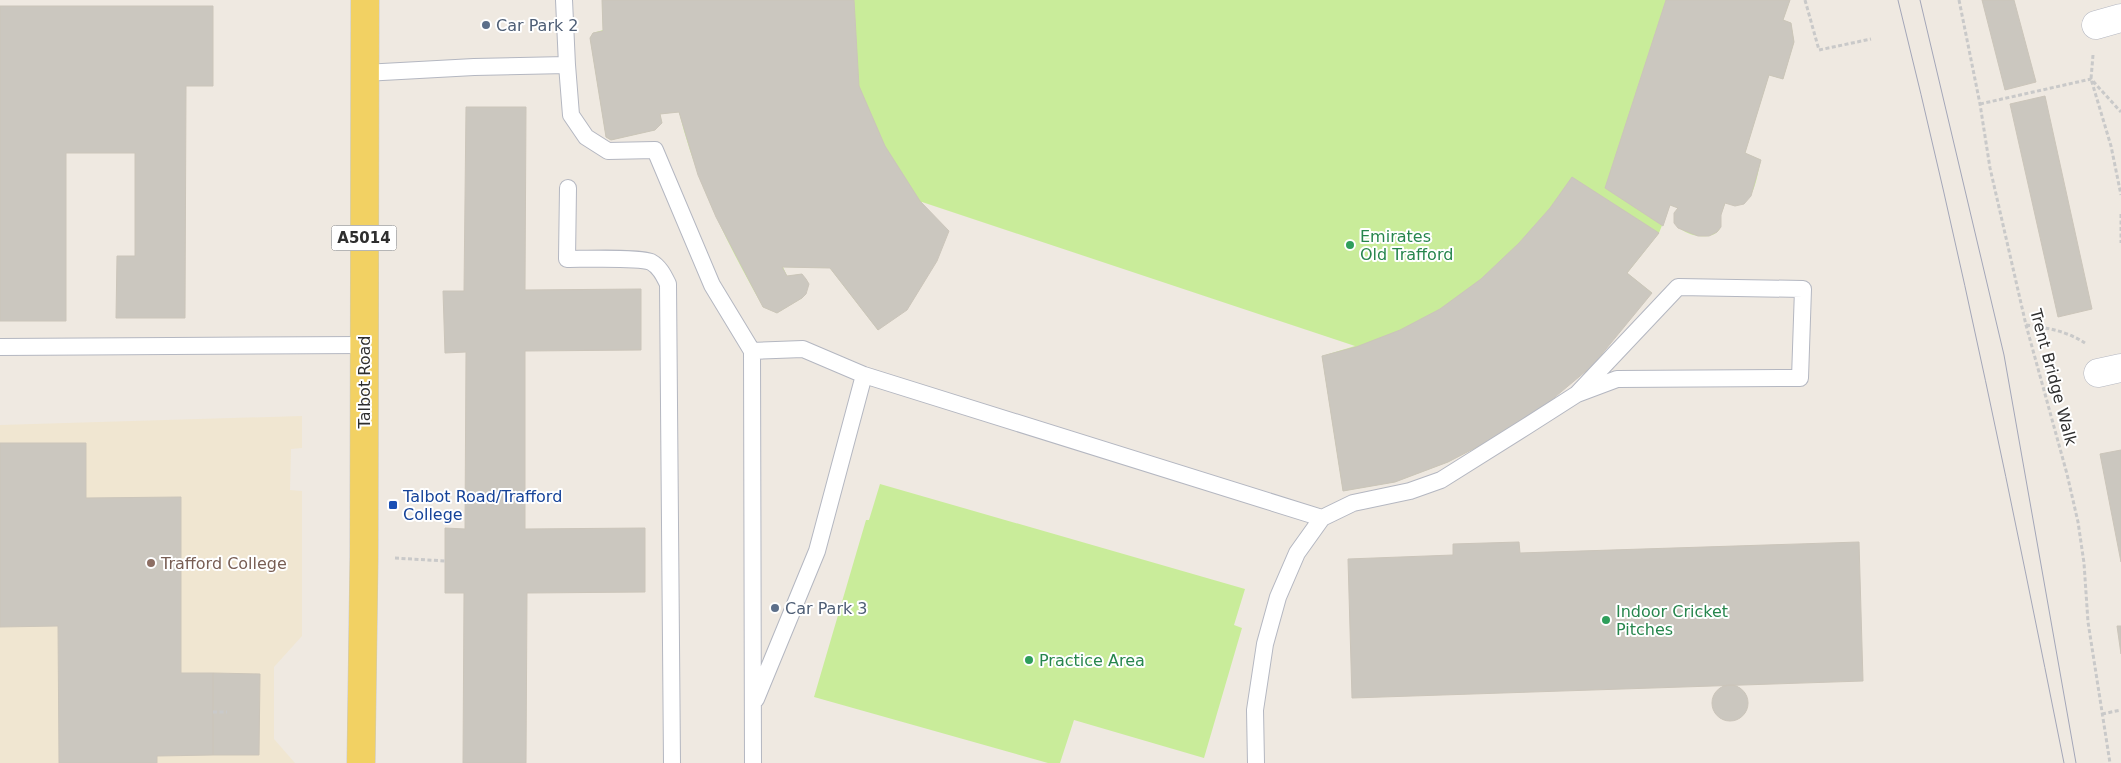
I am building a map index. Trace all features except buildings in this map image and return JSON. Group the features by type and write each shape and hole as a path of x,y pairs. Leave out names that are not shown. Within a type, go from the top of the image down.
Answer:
{"main road":[{"name":"Talbot Road","path":"361,763 364,557 365,0"}],"lane":[{"path":"564,0 566,65 571,115 586,137 608,151 655,150 712,285 752,351 753,763"},
{"path":"364,73 474,67 566,65"},
{"path":"568,188 567,259 639,260 651,262 661,271 668,284 672,763"},
{"path":"1256,763 1255,710 1265,644 1278,596 1297,553 1322,518 1353,503 1410,491 1441,480 1577,394 1617,379 1800,378 1803,289 1678,287 1577,394"},
{"path":"0,347 364,345"},
{"path":"752,351 803,349 864,375 1322,518"},
{"path":"754,706 817,551 864,375"}],"path":[{"path":"1805,0 1818,50 1871,39"},
{"name":"Trent Bridge Walk","path":"1959,0 1980,104 1990,168 2026,325 2067,474 2078,522 2084,563 2088,622 2110,763"},
{"path":"2108,22 2091,79 2111,146 2121,195"},
{"path":"1980,104 2091,79"},
{"path":"2091,79 2121,112"},
{"path":"2121,214 2121,243"},
{"path":"2026,325 2070,333 2088,345 2110,370"},
{"path":"364,557 444,561"},
{"path":"2102,714 2121,710"},
{"path":"212,712 226,712"}],"shaded area":[{"name":"Trafford College","path":"302,416 302,448 291,449 290,490 302,491 302,636 274,667 274,739 295,763 0,763 0,425"}],"green space":[{"name":"Emirates Old Trafford","path":"602,0 1790,0 1783,20 1791,23 1794,42 1783,79 1769,75 1745,153 1761,160 1752,193 1742,203 1725,203 1721,214 1719,230 1713,235 1705,236 1696,236 1688,233 1675,223 1674,216 1678,208 1670,205 1659,233 1627,273 1652,293 1496,437 1448,462 1395,482 1343,491 1322,356 1355,346 922,202 878,330 830,268 783,267 787,276 802,274 806,294 777,313 763,307 737,260 714,212 694,163 679,112 660,114 662,123 655,130 611,140 606,137 590,38 593,33 603,30"},
{"name":"Practice Area","path":"880,484 1245,589 1234,625 1242,628 1204,758 1074,720 1060,763 1048,763 814,697 866,520 869,520"}],"tram line":[{"path":"1898,0 1965,285 2064,763"},
{"path":"1920,0 2004,355 2076,763"}],"place":[{"name":"Car Park 2","path":"486,25"},
{"name":"Emirates Old Trafford","path":"1350,245"},
{"name":"Talbot Road/Trafford College","path":"393,505"},
{"name":"Trafford College","path":"151,563"},
{"name":"Car Park 3","path":"775,608"},
{"name":"Indoor Cricket Pitches","path":"1606,620"},
{"name":"Practice Area","path":"1029,660"}]}
